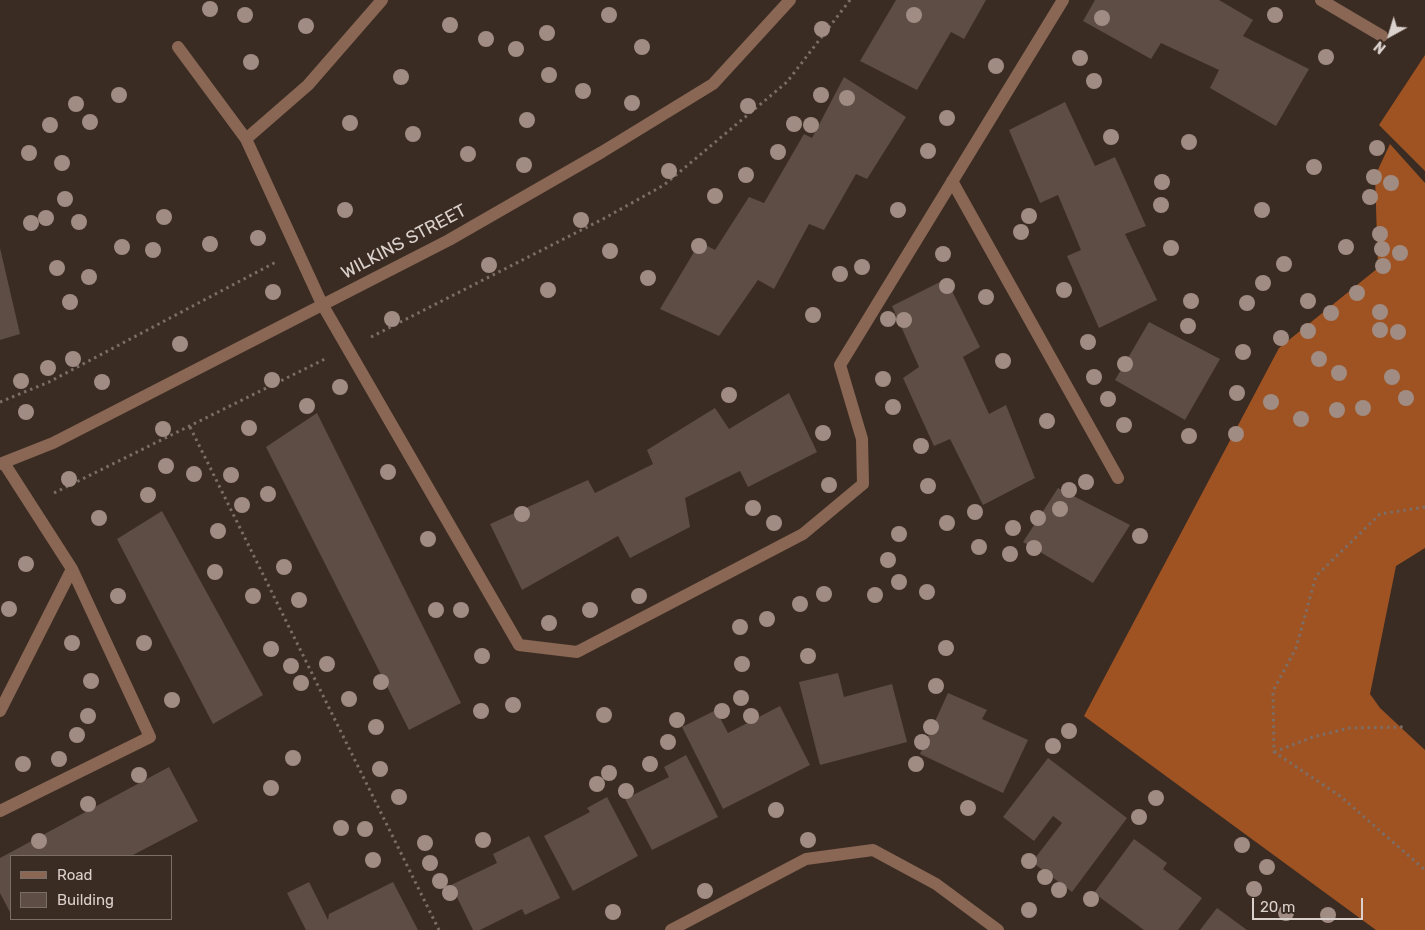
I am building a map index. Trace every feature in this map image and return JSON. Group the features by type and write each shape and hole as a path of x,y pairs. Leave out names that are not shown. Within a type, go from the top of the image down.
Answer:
{"street":[{"path":"246,139 308,85 382,0"},
{"name":"WILKINS STREET","path":"2,463 53,443 449,240 713,84 790,0"},
{"path":"178,47 246,139 322,304 519,645 577,652 803,534 863,484 862,439 840,365 1063,0"},
{"path":"1321,0 1382,36"},
{"path":"952,181 1118,478"},
{"path":"0,810 150,737 72,569 30,502 2,463"},
{"path":"0,711 72,569"},
{"path":"671,930 806,859 873,850 936,884 998,930"}],"path":[{"path":"30,502 46,497 347,348 404,322 664,185 787,82 850,0"},
{"path":"0,402 49,382 280,260"},
{"path":"190,427 439,930"},
{"path":"1274,752 1274,691 1296,648 1316,576 1380,514 1425,507"},
{"path":"1274,752 1313,737 1349,728 1402,727"},
{"path":"1274,752 1340,796 1425,870"}],"shaded area":[{"path":"1425,55 1425,171 1379,125"},
{"path":"1390,144 1425,183 1425,548 1396,566 1370,694 1380,708 1425,750 1425,930 1376,930 1084,716 1279,348 1378,268 1375,176"}],"building":[{"path":"896,0 986,0 964,39 951,32 917,90 860,61"},
{"path":"1095,0 1219,0 1253,20 1243,36 1309,69 1276,126 1210,88 1219,70 1161,43 1151,59 1083,21"},
{"path":"844,77 906,117 867,179 856,174 824,230 809,224 774,289 758,280 719,336 660,309 700,242 715,250 749,197 764,203 804,134 812,138"},
{"path":"1065,102 1095,166 1115,157 1146,226 1125,234 1157,300 1099,328 1067,256 1081,250 1058,195 1040,203 1009,130"},
{"path":"0,248 20,334 0,340"},
{"path":"946,279 980,347 963,357 989,414 1006,405 1035,478 983,505 950,439 934,446 903,378 919,367 892,306"},
{"path":"1149,322 1220,359 1185,420 1115,380"},
{"path":"789,393 817,452 748,487 740,471 685,498 690,527 630,558 618,536 522,590 490,524 588,480 595,493 653,464 647,450 715,408 729,429"},
{"path":"317,413 461,703 409,730 266,447"},
{"path":"1058,488 1130,525 1093,583 1023,542"},
{"path":"162,511 263,695 213,724 117,539"},
{"path":"838,673 844,697 892,684 907,742 820,765 799,682"},
{"path":"948,693 987,710 982,719 1028,740 1003,793 920,754"},
{"path":"780,706 810,765 723,809 682,727 716,710 728,733"},
{"path":"686,755 718,817 652,850 625,799 669,777 664,767"},
{"path":"1048,758 1127,818 1072,892 1032,862 1062,823 1053,816 1034,841 1003,817"},
{"path":"169,767 198,821 133,855 10,855 10,912 0,893 0,858"},
{"path":"607,797 638,856 573,891 544,836 590,812 587,808"},
{"path":"529,836 560,898 525,915 522,909 480,930 473,930 451,885 497,863 493,854"},
{"path":"1134,839 1167,863 1163,869 1202,898 1178,930 1144,930 1094,893"},
{"path":"309,882 328,920 329,914 393,882 418,930 306,930 287,893"},
{"path":"1217,908 1247,930 1200,930"}]}
